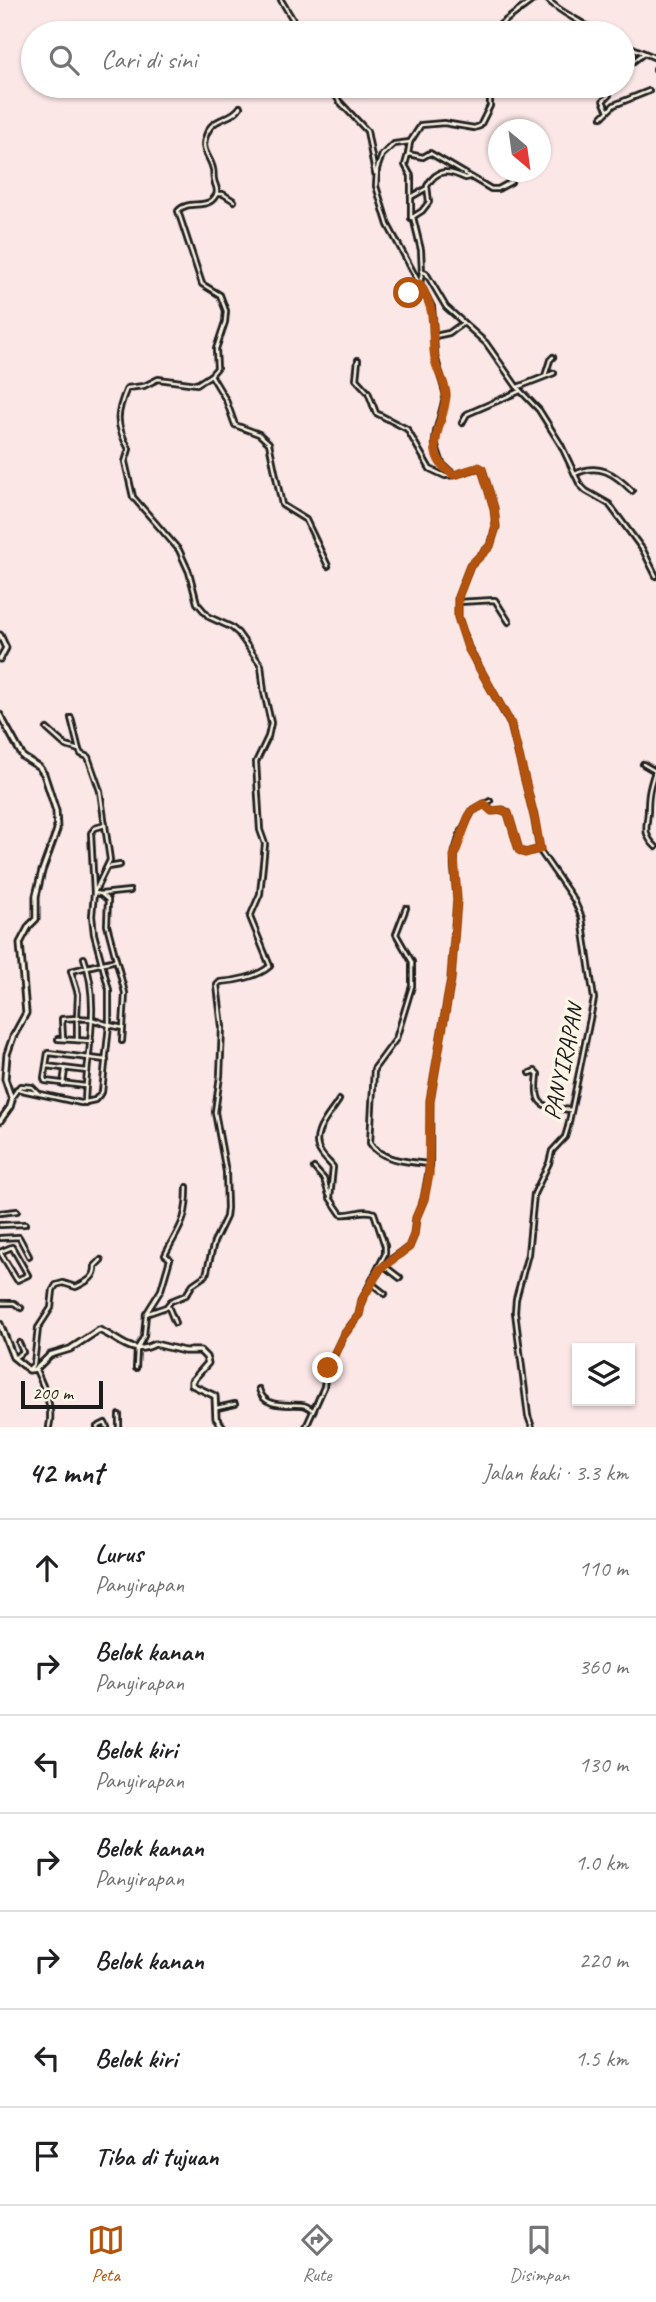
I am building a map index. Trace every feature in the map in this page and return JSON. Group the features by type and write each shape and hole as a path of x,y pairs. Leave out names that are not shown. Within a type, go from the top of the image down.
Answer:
{"street":[{"path":"281,0 294,21"},
{"path":"505,21 533,0"},
{"path":"548,0 561,13 579,21"},
{"path":"635,50 656,58"},
{"path":"635,60 643,54"},
{"path":"635,96 649,91"},
{"path":"337,98 367,131 386,219 405,260 432,307 436,362 446,395 435,443 442,464 454,475"},
{"path":"407,294 420,284 422,272 421,250 413,217 410,215 411,176 405,165 410,142 423,124 444,122 474,128 480,126 490,106 490,98"},
{"path":"606,98 603,101 608,110"},
{"path":"602,117 619,102 630,98"},
{"path":"217,194 213,168 204,151 205,138 215,122 233,115 240,107"},
{"path":"376,177 380,159 387,149 394,144 410,142"},
{"path":"408,154 423,157 429,153 491,189 498,189 511,182"},
{"path":"411,197 427,188 433,177 446,171 469,177"},
{"path":"413,217 429,202 427,188"},
{"path":"146,1314 168,1306 171,1301 187,1294 193,1284 206,1275 214,1242 226,1215 226,1172 215,1112 222,1027 217,985 260,973 270,966 250,917 260,894 265,844 260,830 256,762 268,737 271,718 258,658 231,627 209,618 200,607 179,550 133,497 125,462 129,449 118,430 117,419 127,388 144,386 158,379 197,384 217,368 216,349 226,311 220,295 202,284 178,211 186,205 208,202 217,194 223,194 234,201"},
{"path":"422,272 426,273 446,307 491,349 520,391 544,417 586,491 609,505 643,550 656,576"},
{"path":"433,336 449,333 463,323"},
{"path":"544,378 550,360 554,357"},
{"path":"358,360 356,379 368,392 376,413 407,429 430,469 445,476 454,475"},
{"path":"517,387 554,373"},
{"path":"211,375 226,400 235,425 259,434 269,443 282,505 308,522 328,566"},
{"path":"462,423 471,411 520,391"},
{"name":"PANYIRAPAN","path":"454,475 479,467 482,469 496,518 493,542 470,566 458,602 459,620 468,648 511,724 540,849 578,906 594,999 565,1137 552,1151 533,1197 528,1254 515,1304 528,1416 532,1427"},
{"path":"575,474 586,469 603,469 632,491"},
{"path":"458,602 495,600 509,622"},
{"path":"0,635 6,648 0,659"},
{"path":"0,715 23,757 39,767 44,774 56,811 57,830 36,896 36,919 20,943 26,1013 13,1037 4,1068 6,1086 12,1100"},
{"path":"71,718 80,754 88,757 95,775 110,860 94,893"},
{"path":"47,729 60,742 79,750"},
{"path":"643,764 655,771 648,791 645,826 647,838 656,847"},
{"path":"306,1427 324,1387 326,1371 343,1336 359,1315 362,1300 371,1283 383,1265 407,1248 413,1238 430,1164 429,1111 451,979 457,911 454,856 472,811 490,801"},
{"path":"484,804 492,811 503,810 508,813 519,850 525,853 540,849"},
{"path":"0,1121 10,1107 17,1089 85,1103 95,1100 102,1092 110,990 92,925 94,864 91,833 95,828 105,825"},
{"path":"94,864 105,872"},
{"path":"108,867 120,865"},
{"path":"94,893 130,891"},
{"path":"102,894 108,900 107,925 125,993 122,1041"},
{"path":"406,908 396,934 410,958 412,986 396,1039 374,1069 370,1143 378,1153 404,1161 430,1164"},
{"path":"84,958 92,990 91,1041 85,1103"},
{"path":"77,1040 78,994 71,971 116,960"},
{"path":"63,1040 62,1019 91,1019 122,1028"},
{"path":"58,1039 91,1041"},
{"path":"85,1086 44,1081 46,1055 50,1052 106,1060"},
{"path":"46,1066 88,1072"},
{"path":"63,1084 65,1069"},
{"path":"530,1073 534,1071 538,1074 535,1093 541,1102 547,1106 571,1110"},
{"path":"330,1198 333,1167 319,1150 318,1140 322,1124 339,1100"},
{"path":"314,1168 324,1180 330,1198 341,1214 351,1215 366,1211 373,1213 385,1249 377,1274"},
{"path":"136,1368 137,1349 144,1336 146,1314 161,1290 170,1259 165,1255 187,1211 187,1187"},
{"path":"0,1213 17,1211"},
{"path":"0,1225 25,1224"},
{"path":"7,1237 28,1275 17,1280 0,1252 12,1247"},
{"path":"0,1238 19,1237 29,1256"},
{"path":"27,1369 33,1366 38,1328 51,1308 56,1285 63,1283 77,1286 91,1279 95,1266 101,1260"},
{"path":"383,1265 400,1278"},
{"path":"371,1283 385,1294"},
{"path":"0,1303 14,1303 21,1308"},
{"path":"168,1306 174,1323"},
{"path":"0,1324 14,1358 27,1369 36,1369 50,1355 70,1349 99,1330 137,1349 146,1349 155,1344 202,1352 208,1363 192,1381 192,1385 215,1396 216,1418 223,1427"},
{"path":"14,1358 23,1352 19,1343"},
{"path":"36,1369 48,1397 51,1419 49,1427"},
{"path":"258,1389 261,1397 268,1401 293,1407 301,1405 314,1410"},
{"path":"217,1408 235,1404"},
{"path":"119,1415 119,1427"},
{"path":"97,1427 105,1423 107,1427"}],"route":[{"path":"328,1368 343,1336 359,1315 362,1300 380,1269 409,1247 424,1199 430,1164 430,1101 451,979 457,911 454,862 460,835 472,811 487,804 492,811 503,810 508,813 519,850 528,853 540,849 511,724 468,648 458,617 458,597 470,566 493,542 496,527 494,508 482,469 479,467 460,475 452,475 438,457 435,438 446,395 435,356 433,312 420,284 409,293"}]}
